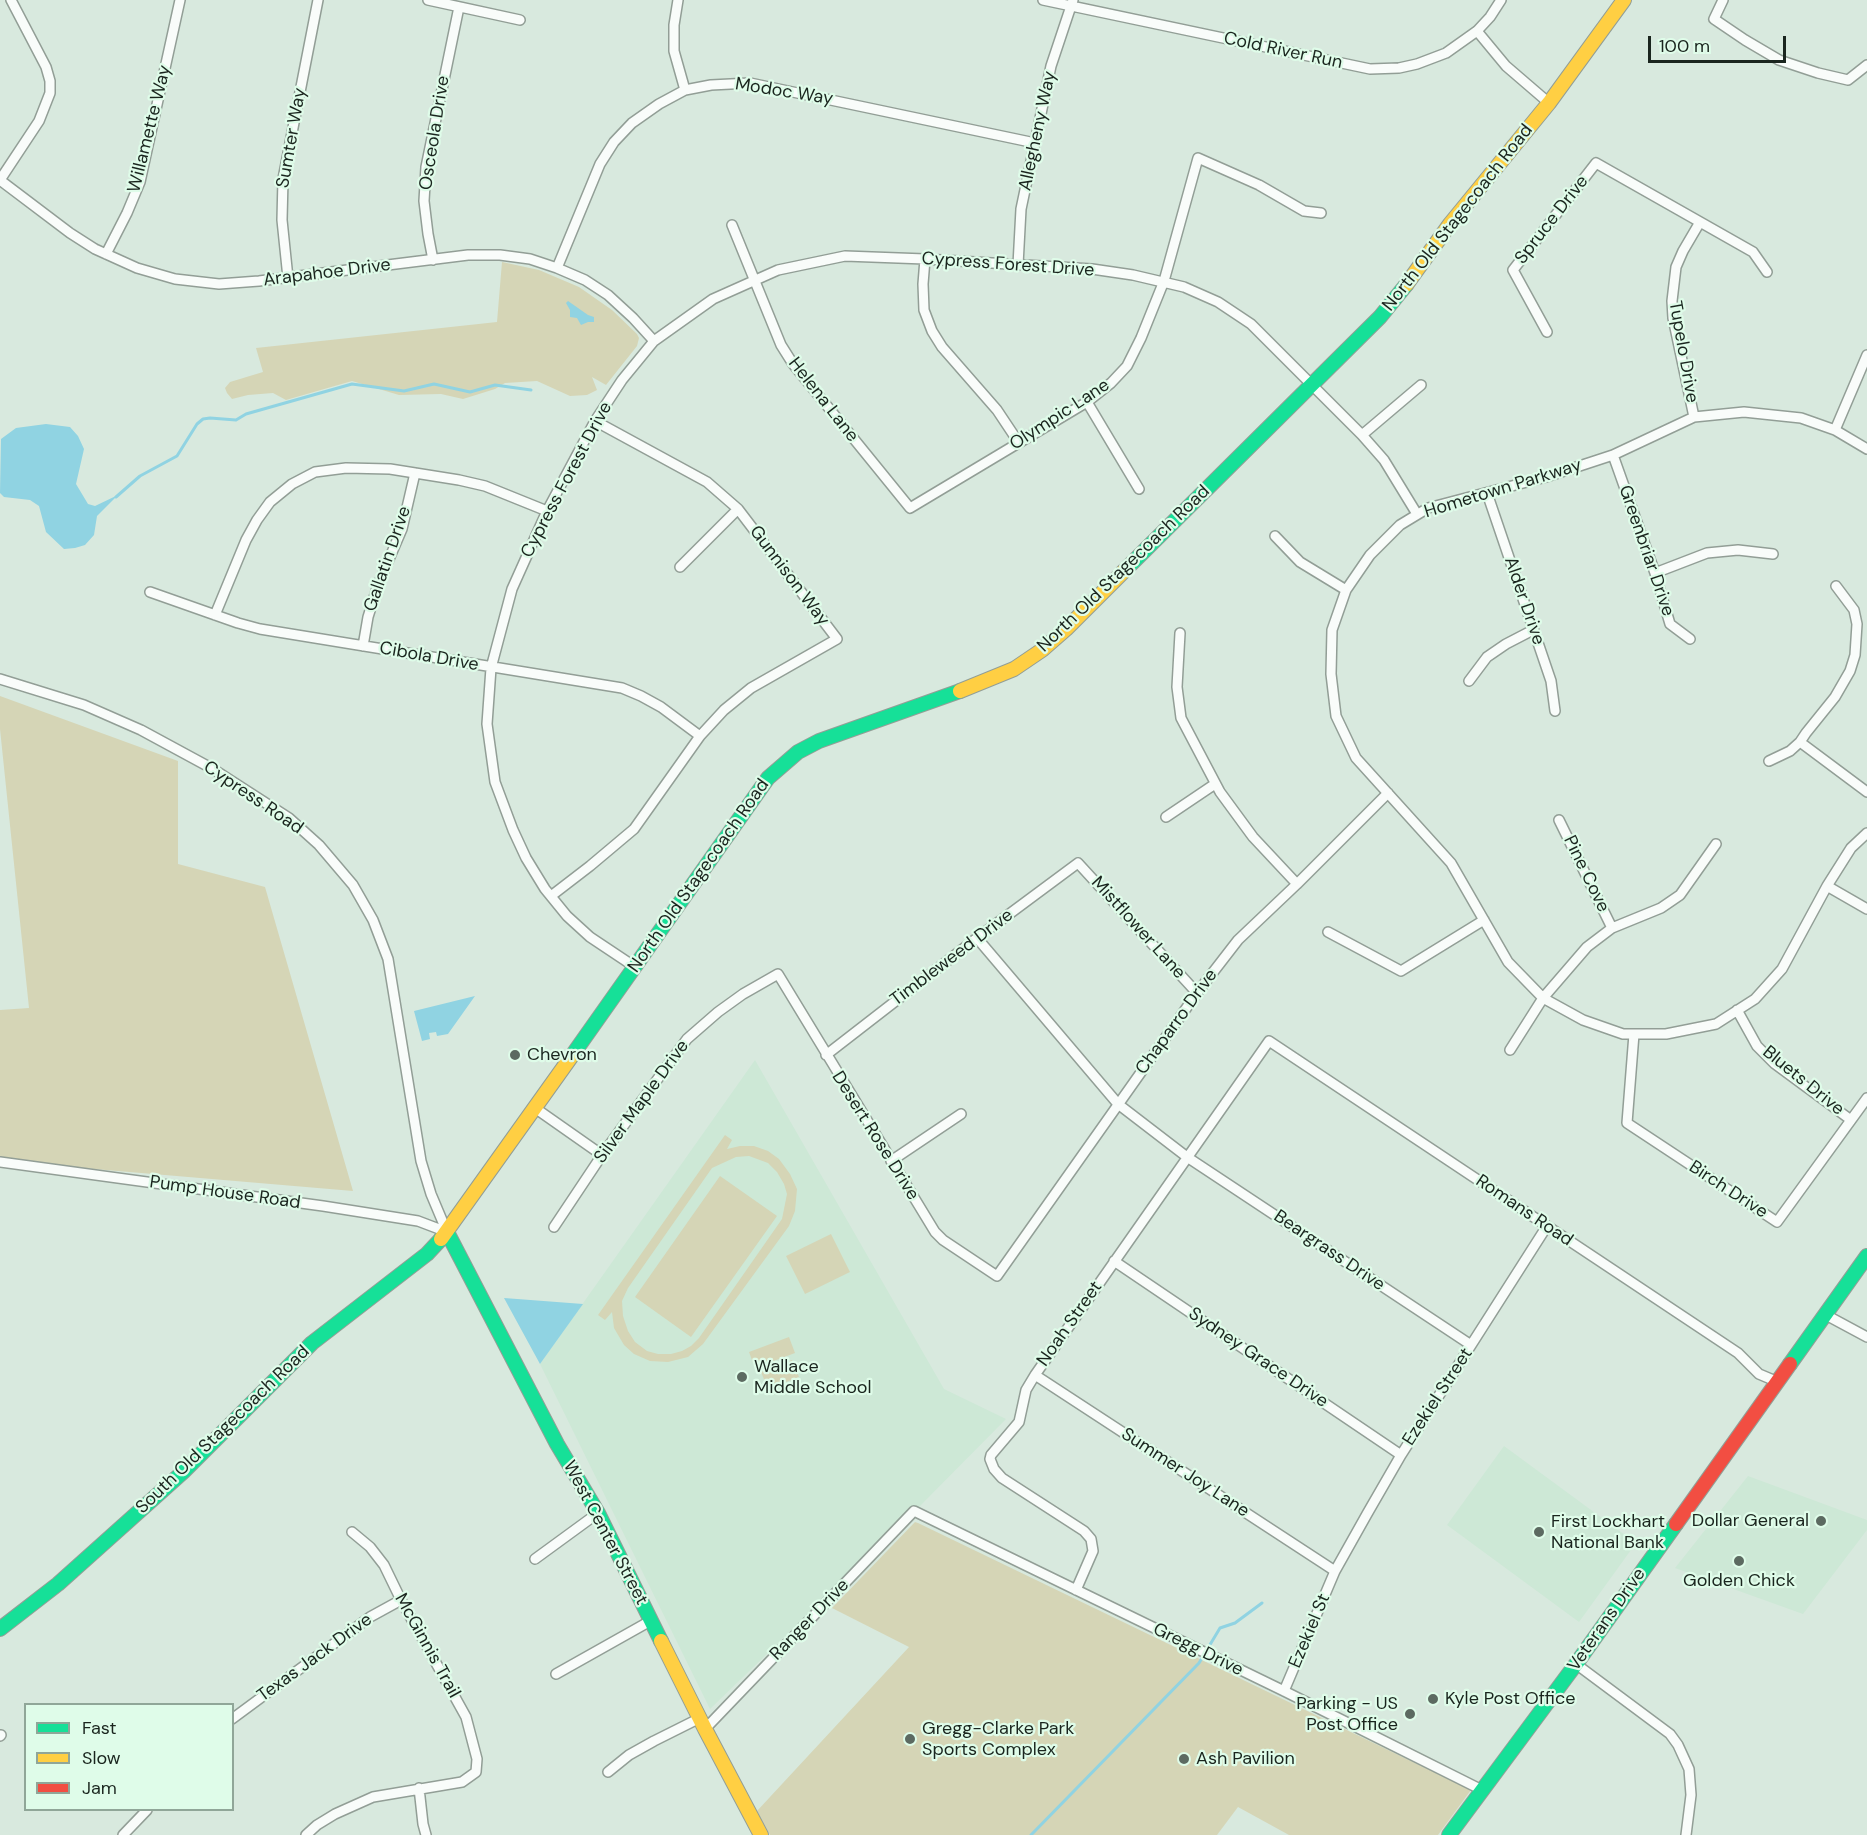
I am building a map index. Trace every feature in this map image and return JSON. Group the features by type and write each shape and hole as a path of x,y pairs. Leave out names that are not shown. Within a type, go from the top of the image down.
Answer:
{"street":[{"path":"0,180 39,121 50,93 50,81 46,67 10,0"},
{"name":"Willamette Way","path":"106,254 140,182 180,0"},
{"name":"Sumter Way","path":"288,278 282,220 283,179 318,0"},
{"path":"428,0 520,20"},
{"path":"678,0 674,25 674,51 685,90"},
{"name":"Cold River Run","path":"1043,0 1072,3 1370,69 1399,68 1425,62 1446,53 1477,31 1501,0"},
{"name":"North Old Stagecoach Road","path":"447,1232 758,789 798,752 819,741 982,683 1014,669 1042,650 1066,629 1380,317 1450,224 1548,103 1624,0"},
{"path":"1723,0 1714,19 1779,60 1848,80 1867,65"},
{"name":"Allegheny Way","path":"1018,266 1021,209 1051,66 1072,3"},
{"name":"Osceola Drive","path":"433,260 424,201 426,167 459,7"},
{"path":"1477,31 1506,66 1548,103"},
{"name":"Modoc Way","path":"557,268 600,164 614,142 632,123 659,104 685,90 711,85 750,83 1035,143"},
{"name":"Olympic Lane","path":"910,508 1087,402 1112,383 1127,366 1141,339 1164,282 1198,158 1259,185 1304,211 1321,213"},
{"name":"Spruce Drive","path":"1547,332 1513,270 1596,163 1753,252 1767,272"},
{"name":"Arapahoe Drive","path":"0,180 70,233 106,254 136,268 175,279 219,284 288,278 468,255 500,255 530,259 585,280 608,295 654,341"},
{"name":"Tupelo Drive","path":"1694,417 1673,318 1672,301 1676,267 1700,222"},
{"name":"Helena Lane","path":"732,225 781,345 793,364 910,508"},
{"name":"Cypress Forest Drive","path":"635,967 591,937 567,916 526,858 495,782 487,724 491,668 512,589 547,511 595,421 622,380 654,341 714,299 778,270 845,256 1092,269 1184,287 1218,302 1251,324 1384,459 1417,514"},
{"path":"925,259 924,310 932,331 942,347 997,410 1019,443"},
{"path":"1835,430 1867,355"},
{"path":"1362,435 1421,385"},
{"path":"1087,402 1139,489"},
{"name":"Hometown Parkway","path":"1867,449 1835,430 1801,418 1744,412 1694,417 1613,454 1546,477 1428,508 1400,525 1370,555 1346,590 1332,630 1331,674 1336,716 1356,758 1451,863 1508,962 1543,998 1583,1020 1623,1034 1666,1034 1716,1024 1755,999 1782,969 1827,886 1851,848 1867,833"},
{"name":"Gunnison Way","path":"551,896 634,829 700,736 724,710 751,688 837,639 738,509 707,482 595,421"},
{"name":"Greenbriar Drive","path":"1613,454 1671,624 1690,639"},
{"path":"215,615 246,540 257,520 270,502 292,484 315,472 346,468 390,469 415,473 485,486 547,511"},
{"name":"Gallatin Drive","path":"363,646 378,585 402,529 415,473"},
{"name":"Alder Drive","path":"1487,493 1551,681 1555,711"},
{"path":"680,567 738,509"},
{"path":"1275,536 1300,562 1346,590"},
{"path":"1655,573 1707,553 1738,550 1773,554"},
{"path":"1768,761 1790,751 1800,742 1835,697 1850,671 1855,655 1857,624 1854,610 1836,586"},
{"name":"Cibola Drive","path":"150,592 260,629 622,688 661,707 700,736"},
{"path":"1469,681 1487,657 1533,630"},
{"path":"1180,633 1177,687 1180,718 1215,784 1253,837 1297,884"},
{"name":"Cypress Road","path":"0,679 84,705 141,730 193,758 289,818 319,845 352,885 373,921 388,959 421,1161 430,1194 447,1232"},
{"path":"1800,742 1867,792"},
{"path":"1166,817 1215,784"},
{"name":"Chaparro Drive","path":"997,1276 1197,993 1238,940 1388,793"},
{"name":"Pine Cove","path":"1559,820 1612,928"},
{"path":"1510,1050 1543,998 1587,947 1612,928 1661,908 1680,895 1716,844"},
{"name":"Timbleweed Drive","path":"826,1055 1078,862"},
{"name":"Mistflower Lane","path":"1078,862 1197,993"},
{"path":"1827,886 1867,909"},
{"path":"1328,932 1401,971 1484,920"},
{"path":"977,938 1118,1104"},
{"name":"Desert Rose Drive","path":"778,974 935,1232 943,1240 997,1276"},
{"name":"Silver Maple Drive","path":"554,1227 602,1155 687,1039 743,994 778,974"},
{"name":"Bluets Drive","path":"1737,1010 1757,1046 1774,1064 1851,1120"},
{"name":"Birch Drive","path":"1634,1034 1627,1123 1777,1222 1867,1098"},
{"name":"Noah Street","path":"1076,1590 1093,1551 1091,1539 1084,1532 1002,1478 994,1469 990,1459 993,1450 1019,1422 1026,1390 1035,1375 1269,1041"},
{"name":"Romans Road","path":"1269,1041 1738,1353 1759,1374 1778,1382"},
{"name":"Beargrass Drive","path":"1118,1104 1187,1157 1471,1345"},
{"path":"535,1108 602,1155"},
{"path":"891,1161 961,1114"},
{"name":"Pump House Road","path":"0,1162 324,1206 418,1221 447,1232"},
{"name":"Ezekiel Street","path":"1335,1571 1401,1455 1547,1226"},
{"name":"West Center Street","path":"447,1232 557,1444 598,1513 759,1834"},
{"name":"South Old Stagecoach Road","path":"0,1629 58,1584 176,1479 312,1343 427,1254 447,1232"},
{"name":"Veterans Drive","path":"1449,1835 1576,1664 1867,1256"},
{"name":"Sydney Grace Drive","path":"1114,1261 1401,1455"},
{"path":"1826,1315 1867,1337"},
{"name":"Summer Joy Lane","path":"1035,1375 1335,1571"},
{"name":"Gregg Drive","path":"914,1511 1284,1690 1482,1790"},
{"name":"Ranger Drive","path":"608,1772 629,1755 654,1741 703,1723 914,1511"},
{"path":"535,1559 598,1513"},
{"name":"McGinnis Trail","path":"352,1532 370,1547 384,1565 466,1717 477,1759 476,1772 462,1782 419,1788"},
{"name":"Ezekiel St","path":"1284,1690 1335,1571"},
{"name":"Texas Jack Drive","path":"234,1718 370,1617 401,1600"},
{"path":"556,1674 652,1620"},
{"path":"1576,1664 1670,1734 1678,1745 1689,1769 1692,1796 1686,1835"},
{"path":"306,1835 326,1819 373,1797 419,1788 426,1835"},
{"path":"123,1835 145,1811"}],"shaded area":[{"path":"502,262 539,270 579,287 612,310 637,334 639,338 637,346 606,385 592,377 597,390 587,395 570,396 537,381 505,383 495,389 463,399 441,394 399,395 352,381 286,400 273,393 232,399 227,393 225,388 230,382 263,372 256,348 497,322"},
{"path":"0,696 178,761 178,864 265,887 353,1191 0,1161 0,1010 29,1008 0,729"},
{"name":"Wallace Middle School","path":"755,1060 944,1389 1006,1419 919,1507 710,1709 540,1364"},
{"path":"725,1135 732,1140 727,1149 754,1146 768,1151 779,1159 797,1189 795,1211 789,1226 703,1344 688,1357 668,1362 650,1361 634,1354 624,1345 614,1328 612,1312 605,1320 598,1315","holes":["749,1156 768,1163 777,1172 787,1194 782,1219 699,1338 691,1346 671,1354 647,1351 635,1342 623,1316 622,1301 628,1288 712,1168 736,1157"]},
{"path":"720,1176 777,1216 691,1337 635,1297"},
{"path":"831,1234 850,1272 805,1294 786,1256"},
{"path":"789,1337 795,1353 755,1368 749,1352"},
{"path":"792,1360 799,1377 768,1389 761,1372"},
{"path":"1504,1446 1636,1543 1579,1622 1447,1525"},
{"path":"1748,1476 1867,1520 1867,1530 1803,1614 1675,1568"},
{"path":"915,1522 1471,1790 1438,1835 1289,1835 1238,1807 1217,1835 770,1835 757,1811 909,1647 832,1608"}],"water":[{"path":"568,301 594,317 594,322 581,325 577,318 570,317 570,310 566,303"},
{"path":"46,424 70,427 78,436 84,449 76,484 88,504 95,506 118,495 97,516 94,535 85,545 75,548 64,549 46,532 39,506 30,500 4,497 0,493 1,439 16,428"},
{"path":"475,996 448,1034 437,1036 436,1032 429,1033 430,1039 422,1041 414,1011"},
{"path":"504,1298 583,1304 540,1364"}],"waterway":[{"path":"116,497 140,476 177,456 197,424 203,419 236,420 246,414 352,384 404,391 434,384 470,392 495,385 531,390"},
{"path":"1031,1835 1199,1663 1220,1628 1235,1623 1262,1603"}],"traffic: fast":[{"path":"1128,567 1380,317 1406,285"},
{"path":"571,1057 768,778 798,752 819,741 960,691"},
{"path":"447,1232 557,1444 598,1513 661,1641"},
{"path":"0,1629 58,1584 183,1472 312,1343 427,1254 441,1239"},
{"path":"1790,1364 1867,1256"},
{"path":"1449,1835 1676,1524"}],"traffic: slow":[{"path":"1406,285 1450,224 1549,103 1624,0"},
{"path":"960,691 1014,669 1042,650 1128,567"},
{"path":"441,1239 571,1057"},
{"path":"661,1641 761,1835"}],"traffic: jam":[{"path":"1676,1524 1790,1364"}],"place":[{"name":"Chevron","path":"515,1055"},
{"name":"Wallace Middle School","path":"742,1377"},
{"name":"Dollar General","path":"1821,1521"},
{"name":"First Lockhart National Bank","path":"1539,1532"},
{"name":"Golden Chick","path":"1739,1561"},
{"name":"Kyle Post Office","path":"1433,1699"},
{"name":"Parking - US Post Office","path":"1410,1714"},
{"name":"Gregg-Clarke Park Sports Complex","path":"910,1739"},
{"name":"Ash Pavilion","path":"1184,1759"}]}
